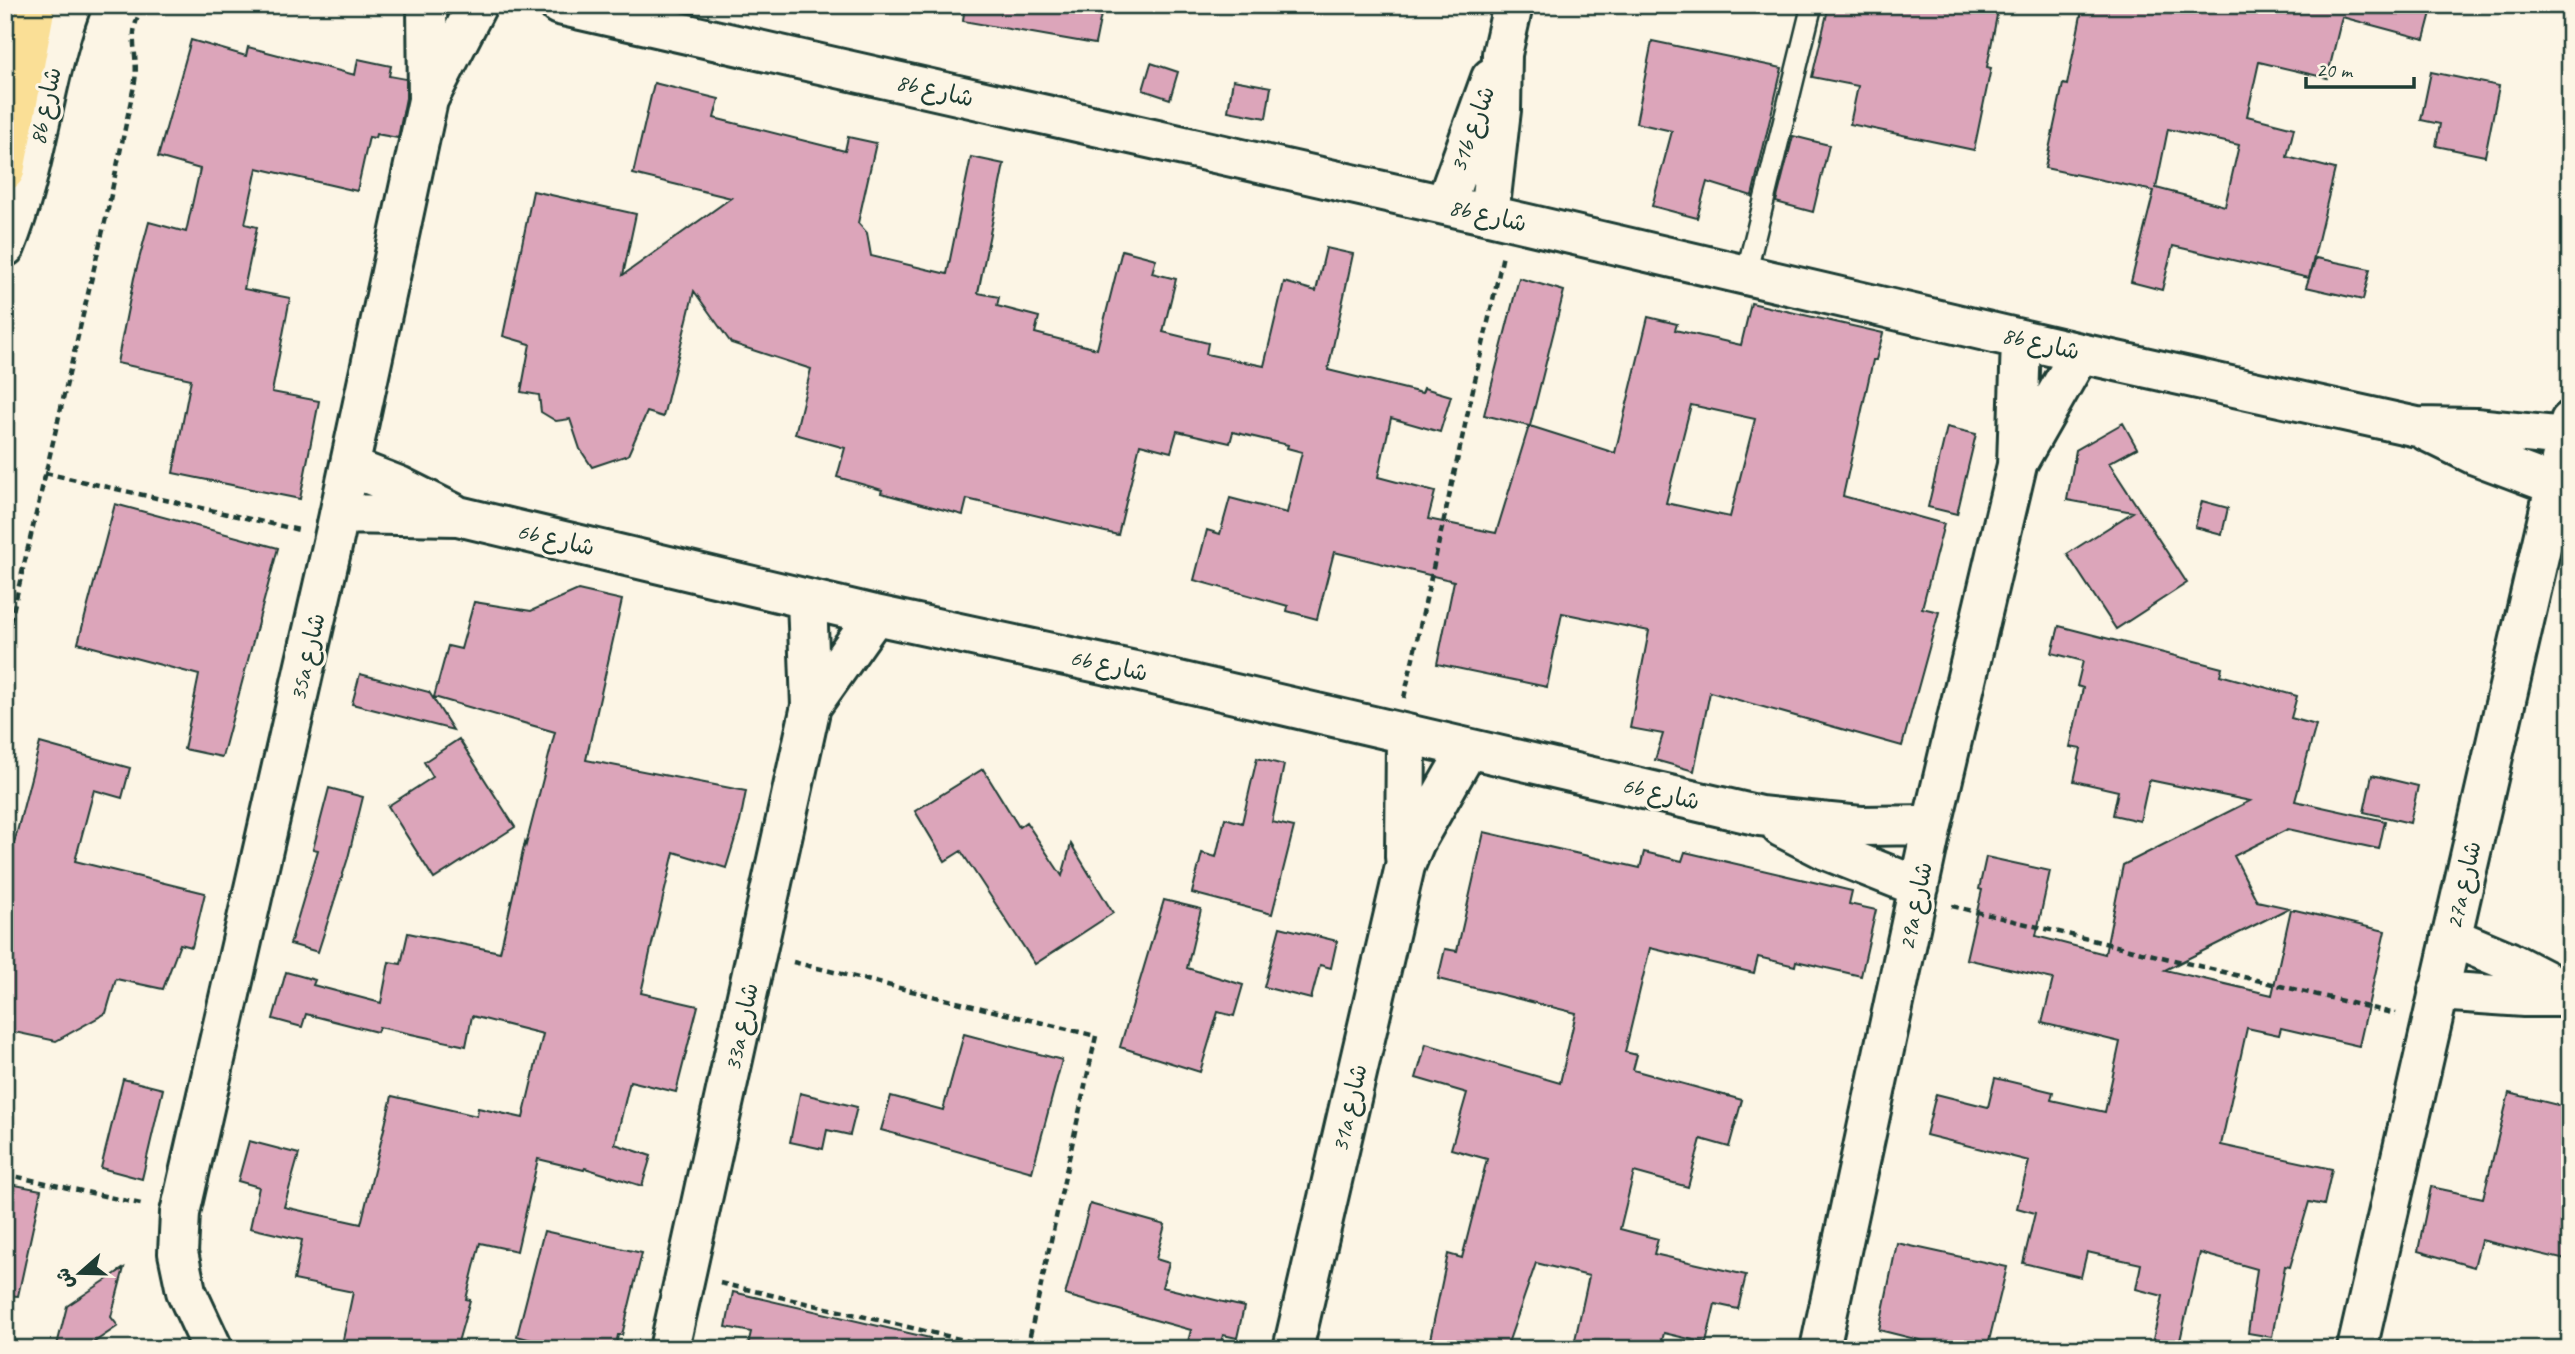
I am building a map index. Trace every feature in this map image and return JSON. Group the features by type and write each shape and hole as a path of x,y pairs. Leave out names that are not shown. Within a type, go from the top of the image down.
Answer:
{"main road":[{"path":"5,171 36,5"}],"street":[{"name":"8b شارع","path":"5,247 29,178 56,57 71,5"},
{"name":"35a شارع","path":"213,1349 186,1291 178,1253 180,1213 337,526 428,100 427,5"},
{"name":"35a شارع","path":"428,100 477,5"},
{"name":"8b شارع","path":"559,5 1500,217 2080,353 2417,427 2568,429"},
{"name":"31b شارع","path":"1445,205 1479,107 1502,54 1513,5"},
{"name":"31b شارع","path":"1500,217 1502,54"},
{"name":"29a شارع","path":"1820,1349 1932,825 2017,465 2021,339"},
{"name":"29a شارع","path":"2017,465 2080,353"},
{"name":"8b شارع","path":"2417,427 2475,455 2555,485"},
{"name":"27a شارع","path":"2357,1349 2568,429"},
{"name":"6b شارع","path":"350,467 399,486 458,516 875,615 1140,671 1760,816 1861,826 1932,825"},
{"name":"6b شارع","path":"337,526 458,516"},
{"name":"33a شارع","path":"669,1349 811,706 807,598"},
{"name":"33a شارع","path":"811,706 875,615"},
{"name":"31a شارع","path":"1401,734 1405,866"},
{"name":"31a شارع","path":"1293,1349 1405,866 1415,842 1468,749"},
{"name":"6b شارع","path":"1760,816 1918,892"},
{"path":"2451,937 2508,961 2570,995"},
{"path":"2435,1007 2570,995"}],"lane":[{"path":"1746,274 1812,5"}],"path":[{"path":"5,645 108,209 136,71 132,31 144,5"},
{"path":"1401,734 1500,217"},
{"path":"45,473 337,526"},
{"path":"1918,892 2435,1007"},
{"path":"757,954 1096,1036 1027,1349"},
{"path":"5,1174 180,1213"},
{"path":"686,1275 1002,1349"}],"building":[{"path":"965,5 1103,5 1095,44 963,21"},
{"path":"1829,5 1999,5 1987,67 1991,68 1974,150 1850,124 1858,86 1812,77"},
{"path":"2083,5 2433,5 2424,39 2342,17 2327,78 2259,62 2247,116 2294,128 2287,157 2335,169 2309,278 2173,246 2162,290 2131,282 2154,191 2045,168 2063,84 2067,85","holes":["2168,129 2239,145 2225,206 2156,188"]},
{"path":"191,40 246,56 248,47 355,75 358,59 391,66 389,76 406,79 406,98 398,138 376,134 375,138 369,137 357,191 257,168 245,224 257,227 244,289 290,298 272,392 319,401 300,499 173,473 191,379 117,363 134,278 149,222 186,232 200,169 158,157"},
{"path":"1652,41 1782,68 1752,196 1707,182 1697,218 1652,206 1672,131 1636,123"},
{"path":"1151,63 1178,72 1170,99 1143,90"},
{"path":"2431,72 2499,86 2485,156 2436,146 2440,124 2421,120"},
{"path":"1233,80 1271,87 1266,118 1228,111"},
{"path":"654,83 719,99 714,118 845,151 848,137 876,143 858,223 867,233 871,256 947,274 971,157 1004,164 978,293 999,297 997,306 1039,317 1035,333 1097,349 1122,250 1156,259 1152,273 1176,279 1163,332 1208,343 1206,354 1264,366 1284,282 1316,291 1326,248 1353,254 1328,370 1422,393 1424,388 1451,396 1440,432 1391,418 1378,477 1435,492 1428,519 1496,533 1529,426 1484,415 1519,278 1564,291 1530,426 1615,453 1648,317 1677,324 1675,330 1741,345 1751,303 1883,333 1876,360 1873,360 1843,496 1944,524 1922,608 1939,612 1902,746 1710,692 1694,771 1655,760 1663,734 1630,728 1649,631 1562,613 1547,687 1437,664 1454,581 1334,552 1317,619 1287,611 1288,606 1194,580 1207,530 1220,534 1230,498 1287,513 1302,452 1287,448 1288,445 1233,432 1230,443 1177,431 1171,452 1140,444 1118,535 967,499 963,515 881,493 882,490 837,477 845,448 795,434 811,369 731,343 694,291 663,417 647,412 628,455 592,467 580,449 570,419 556,421 541,412 539,395 521,392 530,344 503,336 533,191 636,214 623,275 731,198 633,174","holes":["1691,405 1755,419 1730,517 1666,503"]},
{"path":"1793,136 1829,145 1813,212 1776,202"},
{"path":"2316,258 2370,269 2363,300 2306,287"},
{"path":"2123,423 2137,448 2109,463 2187,583 2116,629 2067,554 2133,512 2067,500 2076,450"},
{"path":"1947,427 1976,434 1957,514 1928,507"},
{"path":"2202,501 2228,508 2222,534 2195,527"},
{"path":"115,504 278,548 222,757 184,749 199,675 78,643"},
{"path":"578,590 622,600 586,760 746,791 726,868 674,852 652,944 641,993 698,1006 676,1092 630,1081 615,1144 651,1156 642,1186 585,1168 584,1170 538,1159 517,1251 480,1243 466,1299 470,1300 456,1349 341,1349 353,1292 294,1280 302,1240 250,1228 259,1187 238,1181 249,1141 299,1154 284,1207 361,1224 392,1096 477,1116 478,1108 523,1118 543,1034 472,1016 466,1046 379,1027 377,1032 306,1014 302,1027 273,1019 286,972 315,980 313,985 381,1003 389,962 401,964 408,933 500,952 525,842 526,845 555,732 434,697 448,646 461,649 474,602 531,611"},
{"path":"2059,626 2222,668 2220,675 2297,696 2291,718 2316,725 2295,801 2385,821 2379,849 2288,829 2234,856 2257,901 2289,908 2165,970 2272,995 2291,909 2385,931 2359,1046 2281,1028 2279,1035 2247,1028 2221,1145 2332,1169 2324,1205 2309,1202 2290,1267 2285,1266 2272,1337 2248,1333 2257,1269 2200,1253 2179,1345 2153,1339 2163,1296 2136,1289 2141,1264 2087,1252 2081,1277 2023,1263 2035,1213 2017,1208 2029,1161 1926,1135 1936,1094 1988,1107 1995,1078 2053,1092 2051,1100 2105,1112 2120,1042 2042,1023 2053,979 1966,959 1982,890 1979,889 1986,857 2050,871 2036,936 2105,954 2123,865 2250,801 2149,780 2140,821 2113,815 2118,791 2074,781 2081,749 2070,747 2083,688 2077,686 2083,661 2052,653"},
{"path":"360,674 429,692 453,730 352,704"},
{"path":"459,739 515,827 434,879 388,806 433,777 424,762"},
{"path":"40,743 130,768 122,798 94,790 75,861 205,893 192,947 180,944 163,989 116,979 106,1013 56,1041 5,1030 5,878"},
{"path":"1257,758 1284,765 1272,822 1294,827 1272,914 1192,893 1202,853 1216,857 1225,818 1242,823"},
{"path":"983,769 1019,827 1026,822 1062,876 1071,844 1113,913 1035,964 961,851 945,861 915,811"},
{"path":"2372,775 2418,786 2410,823 2364,812"},
{"path":"329,788 363,797 348,858 318,952 290,944 318,850 313,849"},
{"path":"1484,832 1640,868 1644,852 1682,861 1685,852 1852,891 1849,904 1876,910 1861,976 1796,961 1795,966 1758,957 1754,973 1650,948 1625,1052 1637,1055 1633,1070 1742,1100 1729,1147 1701,1139 1688,1187 1634,1172 1620,1229 1658,1239 1654,1254 1746,1275 1738,1309 1715,1304 1706,1343 1664,1333 1660,1349 1573,1349 1589,1276 1536,1263 1506,1349 1428,1349 1448,1254 1462,1258 1487,1159 1451,1149 1467,1093 1416,1078 1426,1044 1560,1083 1576,1013 1438,979 1445,949 1457,951"},
{"path":"1164,900 1201,909 1187,968 1243,985 1234,1016 1218,1012 1200,1072 1120,1047"},
{"path":"1280,927 1337,941 1331,968 1320,965 1311,999 1264,987"},
{"path":"964,1034 1062,1060 1032,1172 881,1130 891,1096 943,1110"},
{"path":"123,1079 163,1089 142,1179 101,1168"},
{"path":"800,1093 857,1107 850,1135 827,1130 823,1149 790,1142"},
{"path":"2509,1093 2570,1108 2570,1261 2481,1240 2474,1267 2418,1251 2431,1187 2483,1198"},
{"path":"5,1183 41,1190 18,1296 5,1295"},
{"path":"1090,1204 1165,1225 1156,1259 1169,1263 1162,1287 1244,1307 1237,1338 1223,1335 1219,1349 1186,1349 1191,1330 1065,1295"},
{"path":"544,1231 642,1253 622,1335 618,1335 615,1349 564,1349 517,1336"},
{"path":"1897,1243 2007,1267 1987,1349 1955,1349 1879,1330"},
{"path":"124,1268 111,1317 118,1326 84,1349 56,1349 67,1306"},
{"path":"733,1292 930,1338 929,1349 747,1349 751,1332 726,1327"}]}
